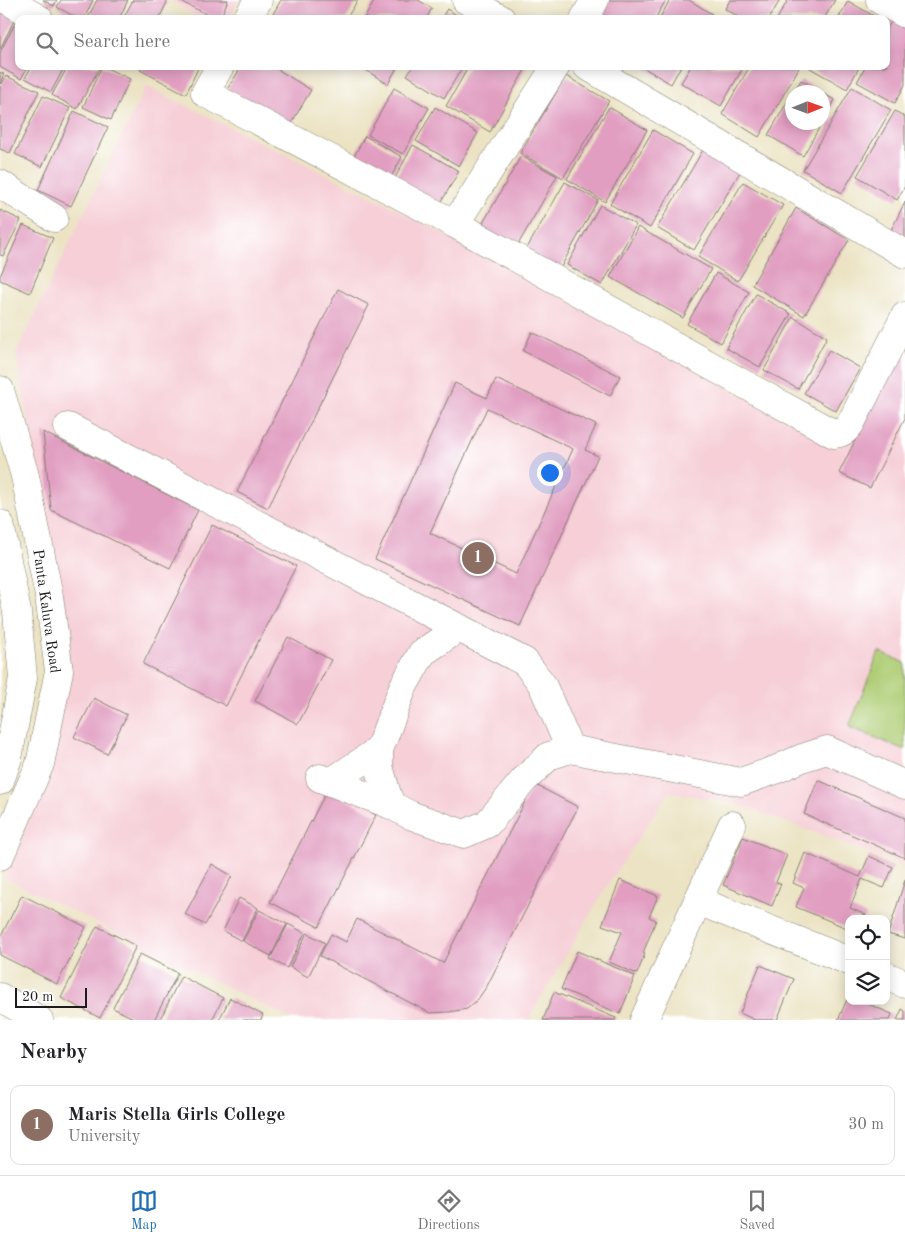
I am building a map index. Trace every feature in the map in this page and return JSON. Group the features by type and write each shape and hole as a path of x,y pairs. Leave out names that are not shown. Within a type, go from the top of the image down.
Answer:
{"street":[{"path":"7,0 32,15"},
{"path":"249,15 258,0"},
{"path":"466,0 494,15"},
{"path":"586,15 595,0"},
{"path":"880,0 905,14"},
{"path":"218,70 205,92 455,224 818,427 834,434 841,434 851,423 905,316"},
{"path":"455,224 553,70"},
{"path":"594,70 905,254"},
{"path":"0,184 54,218"},
{"name":"Panta Kaluva Road","path":"0,390 11,465 49,596 59,671 40,764 0,856"},
{"path":"68,427 525,662 542,684 570,749"},
{"name":"Panta Kaluva Road","path":"0,524 8,609 23,678 3,765"},
{"path":"422,653 424,610"},
{"path":"390,805 380,766 379,750 402,687 422,653 459,628"},
{"path":"379,750 325,780 390,805 410,815 464,834 487,824 524,780 549,756 570,749 741,782 827,750 905,785"},
{"path":"644,1020 732,825"},
{"path":"698,901 846,960"},
{"path":"890,978 905,984"},
{"path":"0,997 39,1020"}],"shaded area":[{"path":"170,0 239,0 231,15 194,15"},
{"path":"146,86 413,217 839,448 905,321 905,866 737,804 669,792 605,889 528,1020 294,1020 5,878 45,777 70,667 16,353"}],"green space":[{"path":"879,652 905,663 905,750 849,727"}],"building":[{"path":"43,0 57,0 54,6"},
{"path":"61,0 93,0 86,15 72,15 57,7"},
{"path":"97,0 128,0 121,15 89,15"},
{"path":"133,0 168,0 161,15 125,15"},
{"path":"177,0 228,0 222,15 209,15"},
{"path":"281,0 358,0 349,15 273,14"},
{"path":"375,0 418,0 432,8 428,15 366,15"},
{"path":"609,0 666,0 657,15 600,15"},
{"path":"670,0 689,0 712,14 711,15 661,15"},
{"path":"730,0 780,0 771,15 736,15 725,9"},
{"path":"788,0 835,0 826,15 779,15"},
{"path":"848,1 872,15 840,15"},
{"path":"447,9 457,15 443,15"},
{"path":"0,12 15,19 0,49"},
{"path":"894,17 905,23 905,85 895,103 857,82 864,70 890,70 890,24"},
{"path":"15,24 15,70 26,70 21,79 0,67 0,52"},
{"path":"30,70 63,70 51,92 25,78"},
{"path":"66,70 98,70 77,109 52,95"},
{"path":"100,70 111,70 130,79 111,120 83,107"},
{"path":"140,70 197,70 186,94"},
{"path":"239,70 278,70 311,90 288,129 226,91"},
{"path":"365,70 396,70 388,84"},
{"path":"410,70 461,70 444,98 407,75"},
{"path":"467,70 525,70 490,132 446,106"},
{"path":"648,70 679,70 671,84"},
{"path":"689,70 742,70 721,106 681,83"},
{"path":"748,70 798,70 789,85 785,85 785,92 759,137 722,114"},
{"path":"814,70 858,70 847,89"},
{"path":"0,72 4,74 0,84"},
{"path":"6,76 39,91 10,153 0,149 0,88"},
{"path":"566,76 609,101 563,178 520,153"},
{"path":"801,80 810,85 798,85"},
{"path":"852,87 891,110 842,193 803,170 827,130 830,130 830,124"},
{"path":"394,88 429,108 403,154 368,135"},
{"path":"43,96 70,108 42,167 15,154"},
{"path":"830,97 835,100 830,109"},
{"path":"785,106 785,130 818,130 803,156 768,135"},
{"path":"435,107 478,133 459,166 416,141"},
{"path":"609,107 647,130 605,202 567,179"},
{"path":"74,111 108,127 71,206 38,190"},
{"path":"895,111 905,117 905,186 897,200 857,176"},
{"path":"653,130 693,154 650,228 610,204"},
{"path":"365,136 402,157 386,186 349,165"},
{"path":"413,145 459,171 439,206 394,180"},
{"path":"703,150 740,172 694,250 657,228"},
{"path":"521,156 557,176 515,250 479,230"},
{"path":"565,182 598,200 557,274 523,255"},
{"path":"743,182 783,205 738,281 698,257"},
{"path":"905,202 905,240 890,232"},
{"path":"600,205 636,225 602,285 567,265"},
{"path":"796,208 849,240 804,316 752,285"},
{"path":"0,210 21,220 3,256 0,255"},
{"path":"23,225 53,238 30,293 0,280 0,276"},
{"path":"638,227 711,269 683,318 610,277"},
{"path":"716,273 749,292 721,343 687,324"},
{"path":"338,289 369,305 268,508 237,492"},
{"path":"756,294 791,314 760,367 726,348"},
{"path":"793,317 827,337 798,389 764,370"},
{"path":"532,332 620,376 610,396 523,351"},
{"path":"905,340 905,418 870,488 839,473"},
{"path":"829,350 860,368 836,411 804,393"},
{"path":"496,379 596,425 585,450 598,456 520,626 375,559 455,383 487,398","holes":["487,408 573,449 516,574 430,533"]},
{"path":"43,432 198,510 170,568 51,510"},
{"path":"212,525 296,566 226,706 143,664"},
{"path":"288,637 331,660 298,724 255,701"},
{"path":"94,698 127,715 107,754 74,737"},
{"path":"818,780 905,818 905,858 804,814"},
{"path":"534,784 578,807 487,986 478,999 467,1009 430,1013 320,956 331,934 346,942 357,919 443,963"},
{"path":"327,790 376,815 319,927 270,902"},
{"path":"743,837 787,855 776,882 781,884 772,906 723,885"},
{"path":"805,853 860,877 869,856 893,867 884,888 862,879 850,908 866,915 845,915 845,927 796,907 804,888 793,883"},
{"path":"212,864 232,876 205,925 185,914"},
{"path":"620,880 658,896 649,917 656,920 637,974 609,962 622,932 602,925"},
{"path":"905,880 905,939 890,935 890,928"},
{"path":"22,895 86,927 57,984 0,955 0,938"},
{"path":"239,898 258,908 242,941 223,931"},
{"path":"259,910 287,924 271,956 243,941"},
{"path":"288,924 305,933 287,968 270,959"},
{"path":"97,926 136,946 100,1018 61,998"},
{"path":"307,933 325,943 308,977 290,967"},
{"path":"577,951 635,976 620,1014 561,989"},
{"path":"140,954 178,973 154,1020 137,1020 113,1008"},
{"path":"760,965 794,979 777,1020 755,1020 740,1013"},
{"path":"181,976 223,998 212,1020 160,1020"},
{"path":"554,992 616,1018 615,1020 543,1020"},
{"path":"230,998 263,1015 261,1020 219,1020"},
{"path":"845,1004 871,1005 892,1014 890,1020 838,1020"},
{"path":"902,1009 905,1011 905,1020 897,1020"}],"place":[{"name":"Maris Stella Girls College","path":"478,558"}]}
